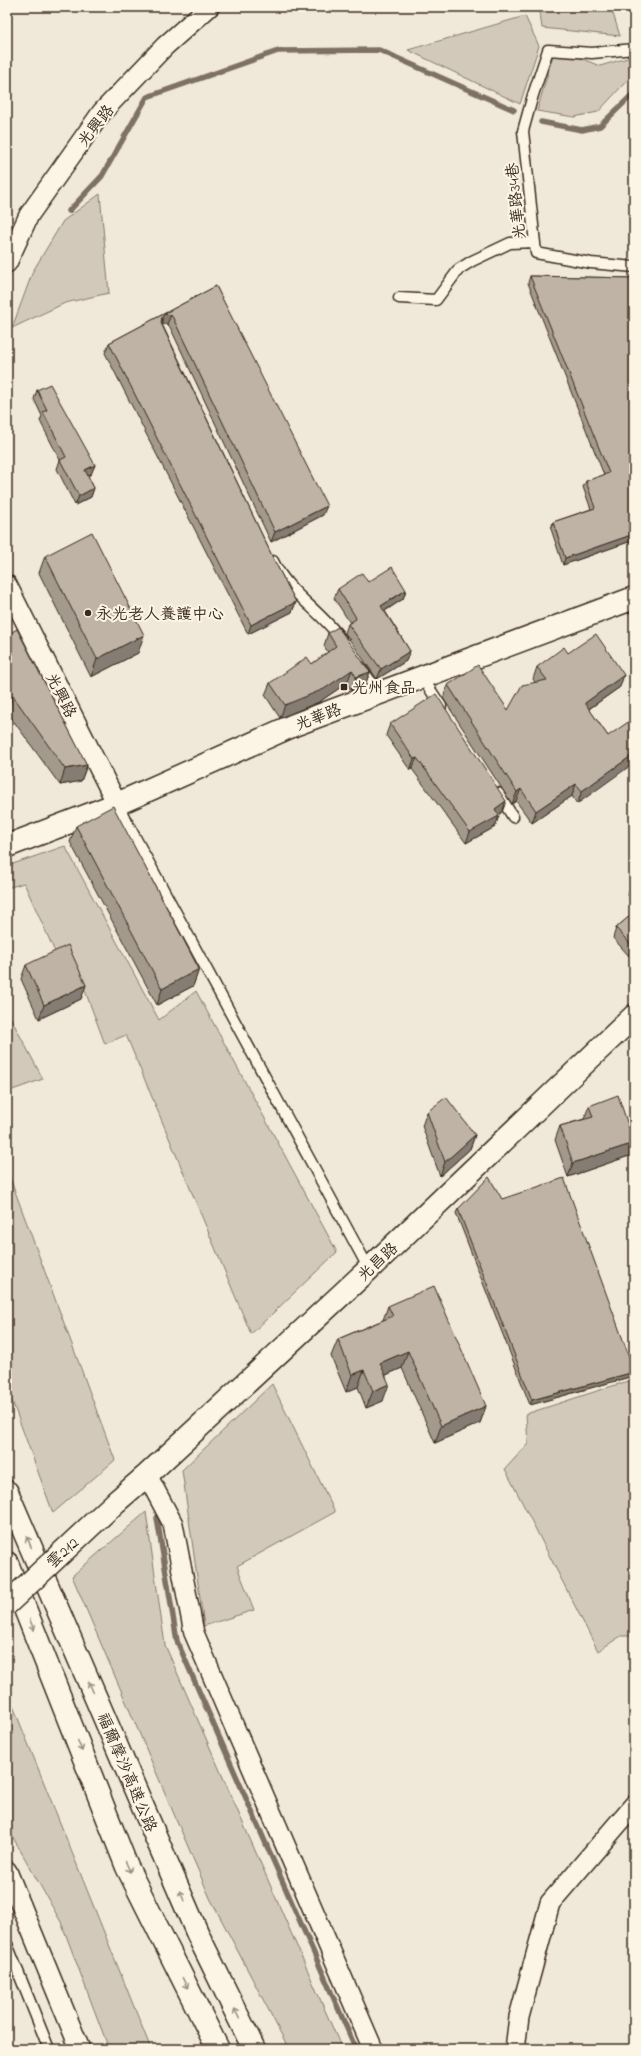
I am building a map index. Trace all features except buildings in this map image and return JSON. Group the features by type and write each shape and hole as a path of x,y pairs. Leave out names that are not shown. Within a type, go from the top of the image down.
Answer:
{"main road":[{"name":"光華路","path":"7,846 117,804 294,725 634,598"},
{"name":"光昌路","path":"117,1501 369,1269 634,1016"},
{"name":"福爾摩沙高速公路","path":"7,1492 199,1937 254,2049"},
{"name":"雲212","path":"7,1604 117,1501"},
{"path":"7,1563 127,1867 218,2049"}],"street":[{"name":"光興路","path":"7,263 29,215 102,112 165,46 209,7"},
{"name":"光興路","path":"7,585 117,804"},
{"path":"147,1475 173,1524 194,1633 373,2049"},
{"path":"515,2049 519,2017 550,1903 634,1805"},
{"path":"7,1871 80,2049"}],"lane":[{"name":"光華路34巷","path":"634,49 592,53 548,50 523,131 536,252 591,263 634,267"},
{"path":"399,298 436,300 459,269 472,261 510,244 535,242"},
{"path":"269,553 276,567 295,591 332,626 379,694"},
{"path":"422,677 448,717"},
{"path":"492,783 513,816"},
{"path":"117,804 369,1269"},
{"path":"7,1944 49,2049"}],"shaded area":[{"path":"539,7 611,7 620,36 542,28"},
{"path":"525,16 539,46 520,104 408,50"},
{"path":"570,54 600,66 634,56 634,73 598,112 574,117 537,111 553,55"},
{"path":"100,194 109,293 65,303 12,328 33,271 63,221"},
{"path":"65,846 159,1020 196,991 337,1252 251,1334 126,1035 105,1044 69,948 55,952 24,883 7,888 7,866"},
{"path":"7,1011 43,1079 7,1092"},
{"path":"7,1170 115,1460 53,1513 7,1387"},
{"path":"634,1379 634,1636 621,1636 598,1651 505,1469 528,1444 526,1414"},
{"path":"272,1384 335,1512 237,1566 254,1610 204,1626 182,1470"},
{"path":"146,1512 165,1645 342,2049 289,2049 210,1898 72,1576"},
{"path":"7,1691 151,2049 109,2049 61,1922 7,1827"}],"waterway":[{"path":"69,211 102,176 147,97 278,51 379,50 514,110"},
{"path":"541,122 582,130 600,126 634,93"},
{"path":"157,1518 177,1641 356,2049"}],"place":[{"name":"永光老人養護中心","path":"88,613"},
{"name":"光州食品","path":"344,687"}]}
